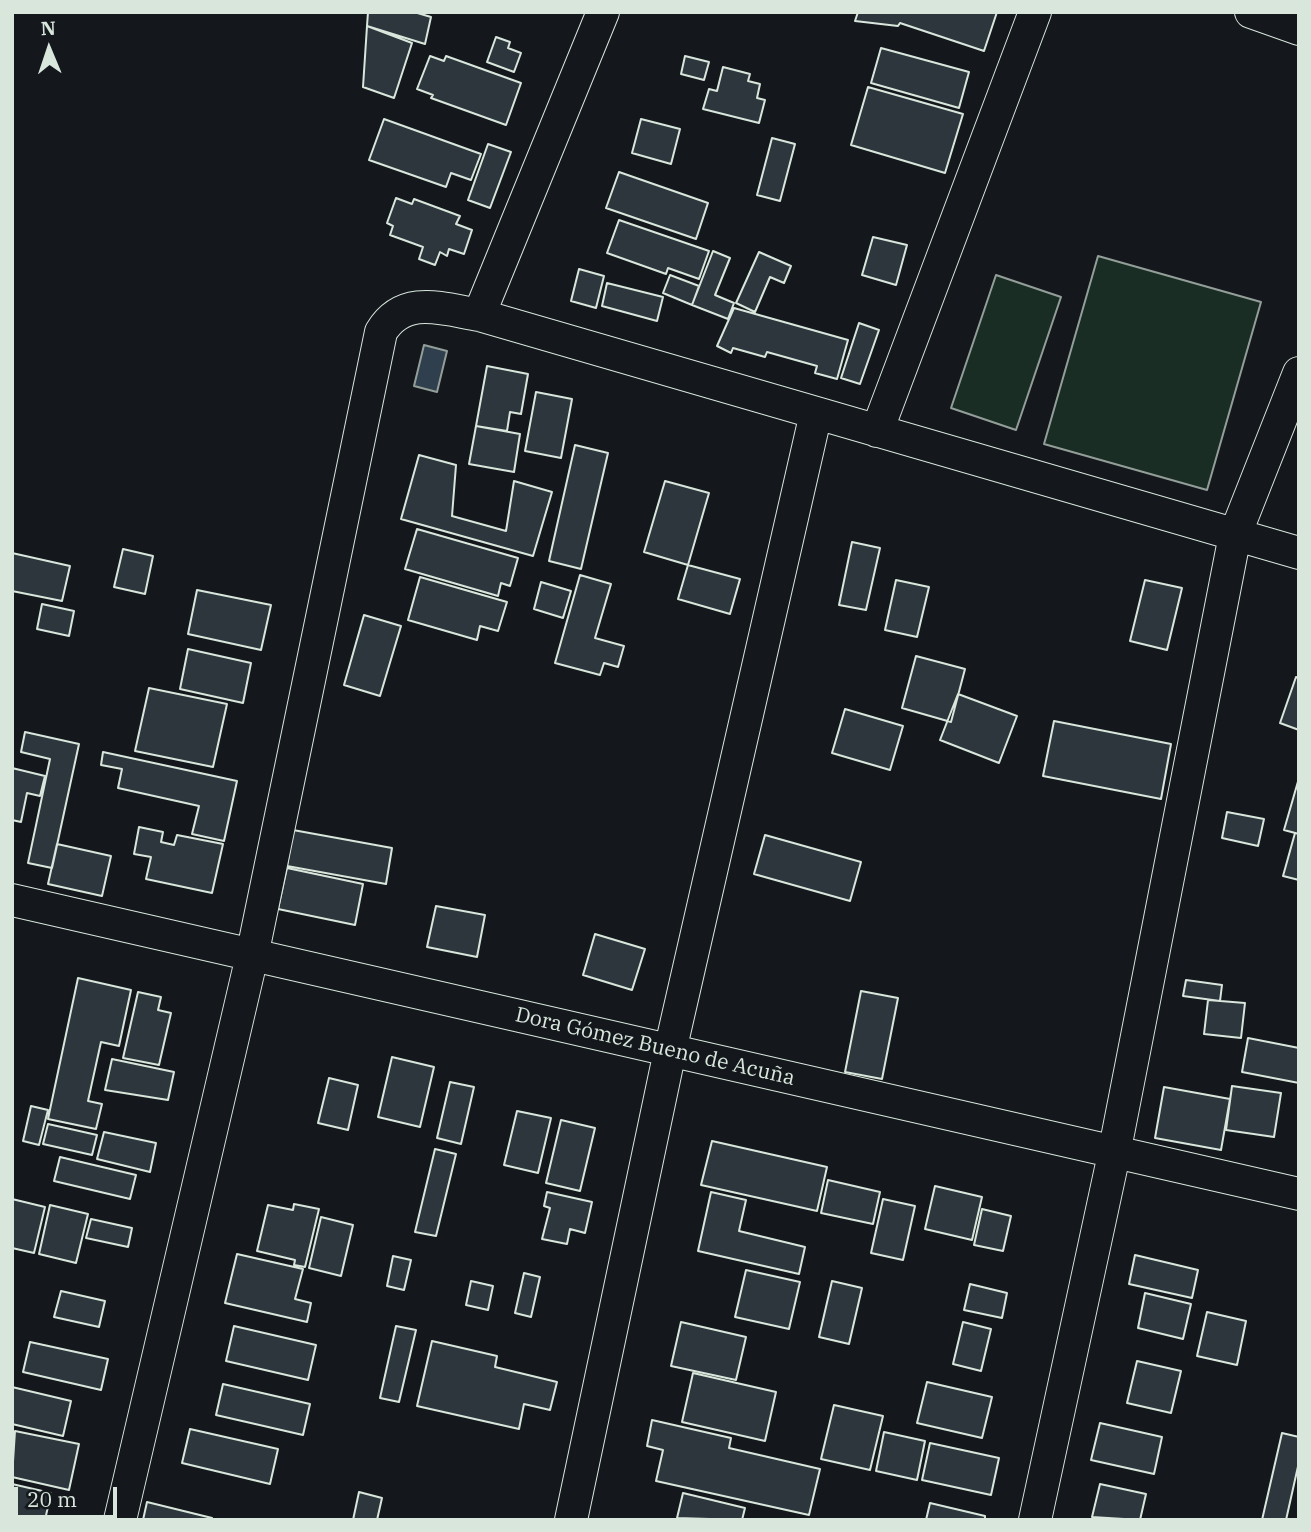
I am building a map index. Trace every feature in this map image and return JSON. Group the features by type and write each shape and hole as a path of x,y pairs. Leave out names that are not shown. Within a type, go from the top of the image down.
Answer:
{"street":[{"path":"479,315 604,12"},
{"path":"877,431 1035,12"},
{"path":"1251,12 1299,29"},
{"path":"120,1520 252,956 381,332 388,320 410,307 423,306 479,315 1299,553"},
{"path":"1035,1520 1114,1151 1235,535 1299,373"},
{"path":"571,1520 670,1051 816,413"},
{"name":"Dora Gómez Bueno de Acuña","path":"12,900 1299,1194"}],"green space":[{"path":"1098,256 1261,302 1207,490 1044,444"},
{"path":"996,275 1061,297 1016,430 951,408"}],"water":[{"path":"424,345 447,351 437,392 414,386"}],"building":[{"path":"368,12 414,12 431,17 425,44 367,26"},
{"path":"858,12 997,12 984,51 900,23 898,26 855,21"},
{"path":"367,26 412,43 394,98 363,87"},
{"path":"496,37 510,42 508,48 521,53 514,72 487,62"},
{"path":"881,48 969,72 959,108 871,83"},
{"path":"430,56 444,61 446,56 521,83 506,125 431,98 433,95 417,89"},
{"path":"685,56 709,62 704,80 681,74"},
{"path":"723,67 750,74 748,81 760,84 757,98 765,100 759,123 703,109 709,89 717,91"},
{"path":"868,87 963,114 945,173 851,145"},
{"path":"384,119 481,154 471,180 451,173 446,187 369,160"},
{"path":"641,119 680,129 671,164 632,153"},
{"path":"772,138 795,144 780,201 757,195"},
{"path":"488,144 511,152 490,208 468,200"},
{"path":"619,172 708,203 696,239 606,208"},
{"path":"396,198 412,204 414,199 460,216 456,224 472,230 464,254 449,249 447,256 440,252 435,265 419,259 423,247 390,235 393,226 387,223"},
{"path":"619,220 709,251 699,279 668,268 666,274 607,253"},
{"path":"873,237 907,245 896,285 862,275"},
{"path":"713,251 730,258 715,295 734,303 728,319 692,305"},
{"path":"759,252 791,266 784,283 770,277 755,312 736,303"},
{"path":"579,269 604,276 596,308 571,301"},
{"path":"670,275 699,286 692,305 663,293"},
{"path":"607,283 663,297 657,321 602,306"},
{"path":"734,308 848,340 837,379 815,373 817,366 767,352 765,357 733,348 731,353 717,346"},
{"path":"859,323 879,330 860,384 841,378"},
{"path":"487,366 528,374 521,414 510,412 507,431 476,426"},
{"path":"536,392 572,399 561,458 525,451"},
{"path":"476,426 520,434 514,472 469,464"},
{"path":"575,445 608,453 581,569 549,561"},
{"path":"419,455 456,465 452,516 506,531 514,481 552,492 533,556 401,519"},
{"path":"665,481 709,493 688,565 644,552"},
{"path":"417,529 518,558 510,586 501,583 498,596 405,569"},
{"path":"852,542 880,548 866,610 839,605"},
{"path":"123,549 153,556 145,594 114,587"},
{"path":"12,553 70,566 62,601 12,591"},
{"path":"688,565 740,579 730,614 678,599"},
{"path":"580,575 611,584 595,638 624,646 618,667 604,663 600,675 555,663"},
{"path":"420,577 507,602 498,631 480,626 477,640 408,620"},
{"path":"896,580 929,587 917,637 885,630"},
{"path":"1145,580 1182,588 1167,650 1130,641"},
{"path":"541,582 571,591 563,618 534,609"},
{"path":"197,590 271,605 261,650 188,634"},
{"path":"42,604 74,611 69,636 37,629"},
{"path":"364,615 401,626 380,696 344,685"},
{"path":"188,649 251,663 243,703 180,689"},
{"path":"916,656 965,669 951,722 902,708"},
{"path":"1296,677 1299,678 1299,730 1280,723"},
{"path":"149,688 227,704 213,767 135,751"},
{"path":"958,694 1017,716 999,763 940,740"},
{"path":"845,709 903,726 890,770 832,753"},
{"path":"1054,721 1171,744 1161,799 1043,776"},
{"path":"25,732 79,744 52,868 28,863 50,759 21,752"},
{"path":"103,752 237,781 224,841 192,834 199,806 118,788 122,769 101,765"},
{"path":"12,768 45,776 40,796 27,793 21,822 12,820"},
{"path":"1299,778 1299,834 1284,830"},
{"path":"1227,812 1264,819 1258,846 1222,838"},
{"path":"139,827 163,832 161,842 174,845 177,835 223,844 212,893 146,879 151,857 134,854"},
{"path":"293,830 392,848 386,884 287,866"},
{"path":"1295,833 1299,834 1299,880 1283,876"},
{"path":"765,835 861,862 850,901 754,874"},
{"path":"57,844 111,856 102,896 48,884"},
{"path":"287,868 363,884 355,925 278,909"},
{"path":"436,906 485,915 477,957 427,947"},
{"path":"595,934 645,949 632,990 583,975"},
{"path":"78,978 131,990 119,1046 101,1042 88,1101 102,1104 96,1129 48,1119"},
{"path":"1186,980 1222,985 1220,1001 1183,996"},
{"path":"861,991 898,998 882,1079 845,1072"},
{"path":"138,992 161,997 158,1010 171,1013 159,1065 123,1058"},
{"path":"1208,1000 1245,1003 1241,1038 1204,1034"},
{"path":"1248,1038 1299,1048 1299,1083 1242,1072"},
{"path":"392,1057 434,1067 420,1127 378,1117"},
{"path":"112,1059 174,1072 168,1100 105,1090"},
{"path":"329,1078 358,1085 348,1130 318,1123"},
{"path":"450,1082 474,1087 461,1144 437,1138"},
{"path":"1232,1086 1281,1093 1274,1137 1226,1130"},
{"path":"1164,1087 1230,1099 1221,1150 1155,1138"},
{"path":"31,1106 48,1110 39,1145 23,1141"},
{"path":"517,1111 551,1118 538,1173 504,1165"},
{"path":"561,1120 595,1128 580,1191 546,1183"},
{"path":"48,1124 97,1135 92,1155 43,1144"},
{"path":"104,1132 156,1143 150,1172 97,1159"},
{"path":"712,1141 827,1167 817,1211 701,1185"},
{"path":"435,1149 456,1154 436,1236 415,1232"},
{"path":"60,1157 136,1175 130,1199 54,1181"},
{"path":"828,1180 880,1192 873,1224 821,1213"},
{"path":"935,1186 982,1197 972,1240 925,1229"},
{"path":"547,1192 592,1202 585,1233 570,1229 567,1244 542,1239 550,1208 544,1206"},
{"path":"711,1192 746,1200 739,1231 805,1247 799,1274 698,1251"},
{"path":"12,1199 45,1207 34,1253 12,1248"},
{"path":"883,1199 915,1206 903,1260 871,1253"},
{"path":"294,1204 319,1209 305,1267 294,1265 295,1260 257,1251 268,1205 293,1210"},
{"path":"50,1205 88,1214 76,1263 39,1254"},
{"path":"982,1209 1011,1216 1003,1251 974,1245"},
{"path":"321,1217 353,1225 341,1276 309,1268"},
{"path":"91,1219 132,1228 128,1247 86,1238"},
{"path":"237,1254 303,1269 295,1299 311,1303 307,1322 225,1303"},
{"path":"1135,1255 1198,1270 1192,1298 1129,1284"},
{"path":"393,1256 411,1260 404,1290 387,1286"},
{"path":"746,1270 800,1282 789,1329 735,1317"},
{"path":"524,1273 540,1277 531,1317 515,1313"},
{"path":"471,1281 493,1286 488,1310 466,1305"},
{"path":"832,1281 862,1288 849,1344 819,1337"},
{"path":"970,1284 1007,1293 1002,1318 964,1310"},
{"path":"61,1291 105,1301 99,1327 54,1317"},
{"path":"1145,1293 1191,1304 1183,1339 1138,1328"},
{"path":"1207,1312 1246,1321 1237,1365 1197,1356"},
{"path":"681,1322 746,1337 736,1380 671,1366"},
{"path":"963,1322 991,1329 981,1371 953,1364"},
{"path":"234,1326 316,1345 308,1380 226,1361"},
{"path":"396,1326 416,1330 399,1402 380,1398"},
{"path":"432,1341 497,1356 495,1367 557,1382 550,1410 524,1404 519,1429 417,1406"},
{"path":"30,1342 108,1359 101,1390 23,1372"},
{"path":"1137,1361 1181,1371 1171,1413 1127,1403"},
{"path":"693,1373 776,1392 765,1441 682,1422"},
{"path":"927,1382 992,1397 982,1438 917,1423"},
{"path":"223,1384 310,1404 303,1435 216,1415"},
{"path":"12,1387 71,1401 63,1436 12,1424"},
{"path":"834,1405 883,1416 870,1470 821,1459"},
{"path":"652,1420 731,1438 729,1448 820,1469 809,1515 656,1481 663,1450 647,1446"},
{"path":"1100,1423 1162,1437 1154,1474 1091,1460"},
{"path":"190,1429 278,1449 270,1484 182,1463"},
{"path":"15,1431 79,1444 69,1490 12,1477"},
{"path":"884,1432 925,1441 917,1480 876,1471"},
{"path":"1282,1433 1299,1437 1299,1462 1286,1520 1262,1520"},
{"path":"930,1443 999,1458 991,1495 922,1480"},
{"path":"12,1484 51,1493 45,1520 12,1520"},
{"path":"1100,1484 1146,1494 1140,1520 1092,1517"},
{"path":"359,1492 382,1498 377,1520 353,1520"},
{"path":"683,1493 745,1508 742,1520 677,1518"},
{"path":"147,1502 212,1518 212,1520 143,1520"},
{"path":"930,1503 985,1516 985,1520 926,1520"}]}
